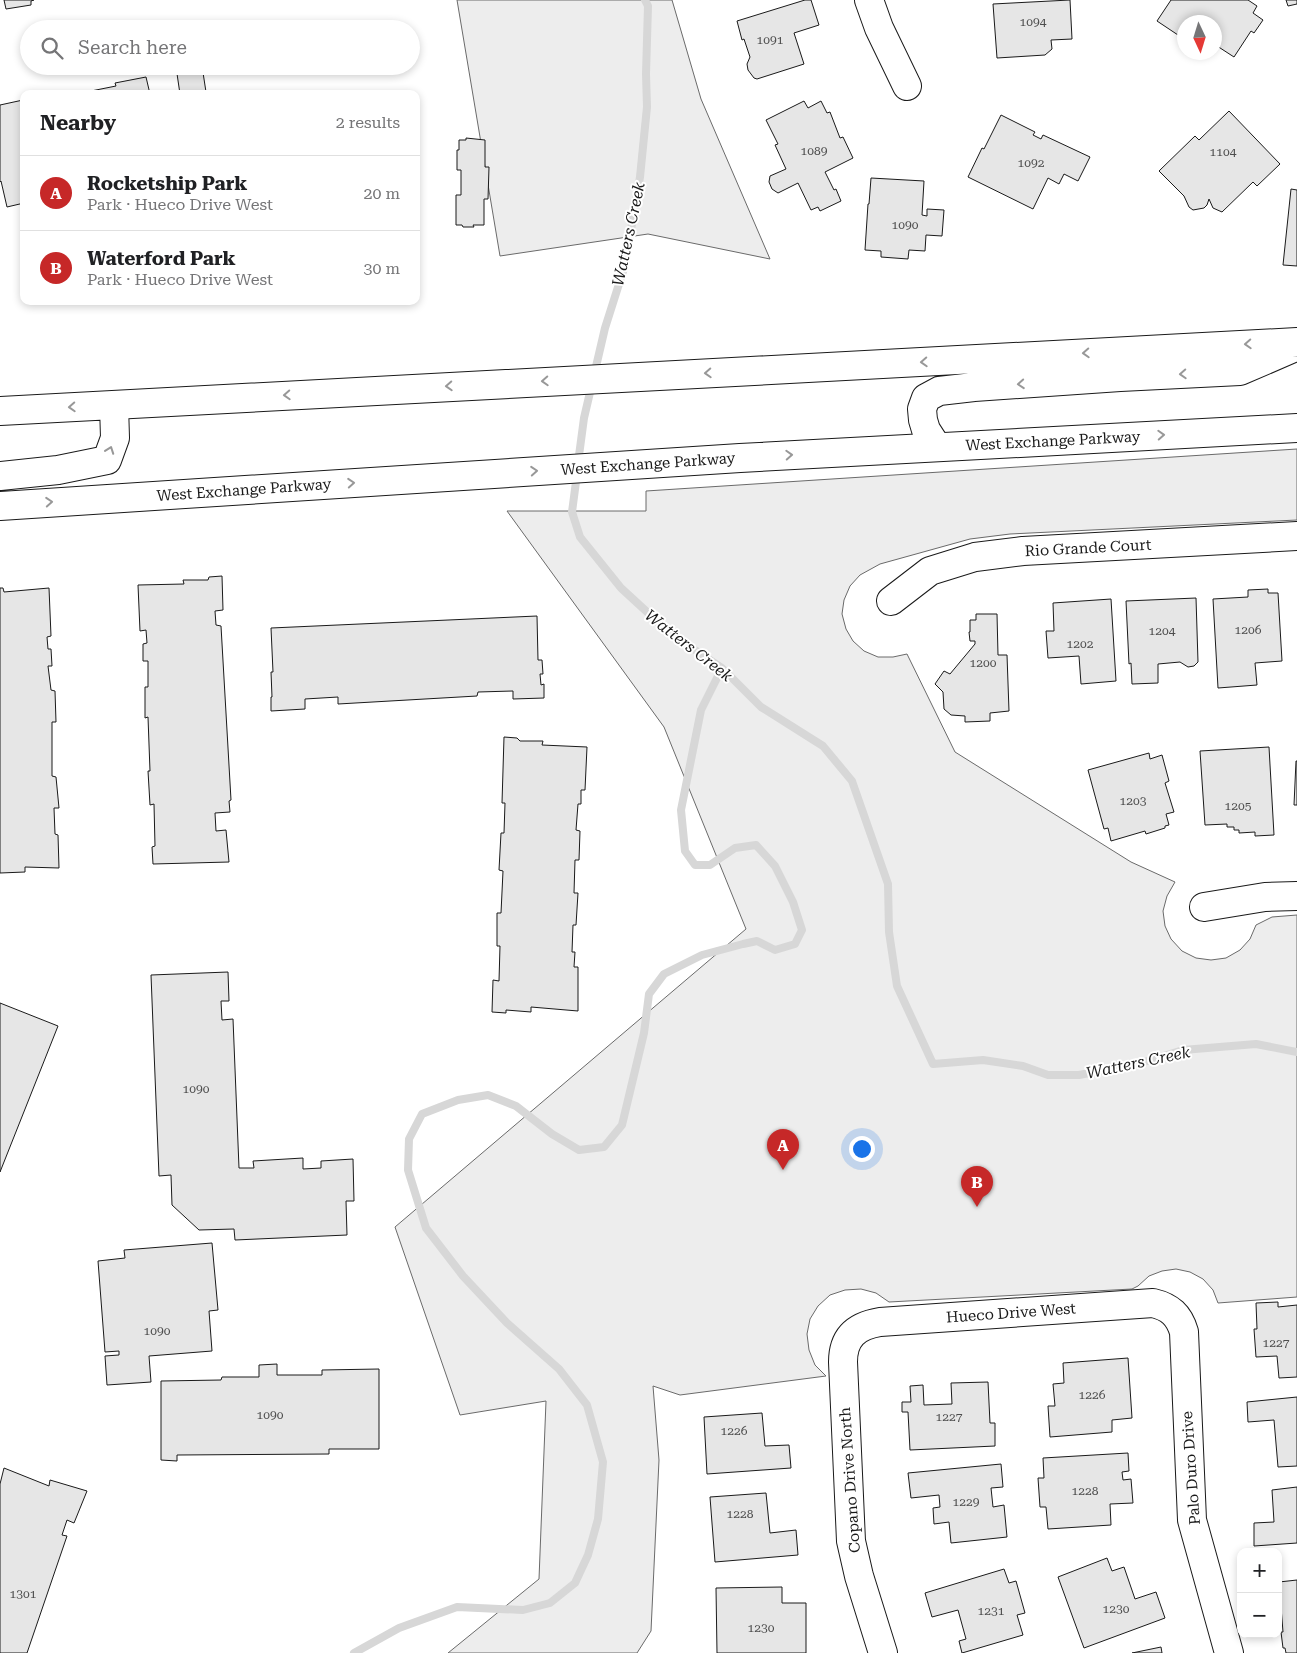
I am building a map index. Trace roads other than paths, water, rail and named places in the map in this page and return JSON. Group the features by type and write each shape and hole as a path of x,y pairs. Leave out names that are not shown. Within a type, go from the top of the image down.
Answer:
{"main road":[{"path":"869,0 879,28 908,86"},
{"path":"0,411 1297,342"},
{"path":"937,447 926,430 922,409 926,398 939,392 974,387 1110,377 1240,371 1297,347"},
{"path":"0,476 58,470 107,460 115,438 114,405"},
{"name":"West Exchange Parkway","path":"0,506 740,458 1297,428"},
{"name":"Rio Grande Court","path":"891,601 930,570 975,557 1008,552 1297,536"},
{"path":"1204,907 1265,897 1297,896"},
{"name":"Hueco Drive West","path":"850,1335 869,1324 880,1322 1153,1303 1164,1306 1174,1312"},
{"name":"Palo Duro Drive","path":"1174,1312 1181,1321 1184,1332 1192,1520 1229,1653"},
{"name":"Copano Drive North","path":"850,1335 843,1349 843,1362 851,1541 859,1576 883,1653"}],"waterway":[{"name":"Watters Creek","path":"578,463 584,418 605,328 625,265 640,177 647,107 648,6 645,0"},
{"name":"Watters Creek","path":"577,474 572,512 580,537 621,588 671,634 722,668 761,707 823,746 852,781 888,884 889,932 897,986 933,1064 983,1060 1023,1066 1048,1075 1079,1075 1141,1063 1183,1050 1256,1044 1297,1052"},
{"path":"354,1653 399,1628 457,1607 523,1610 550,1603 575,1583 588,1555 598,1519 603,1462 587,1405 559,1369 507,1323 463,1276 426,1228 408,1170 409,1139 422,1114 458,1100 488,1095 516,1106 552,1134 579,1150 604,1147 622,1125 644,1033 649,994 664,974 702,955 743,944 757,941 775,950 795,944 802,930 793,902 775,866 756,845 735,848 710,865 695,865 685,851 681,810 701,710 722,668"}],"place":[{"name":"Rocketship Park","path":"783,1170"},
{"name":"Waterford Park","path":"977,1207"}]}
